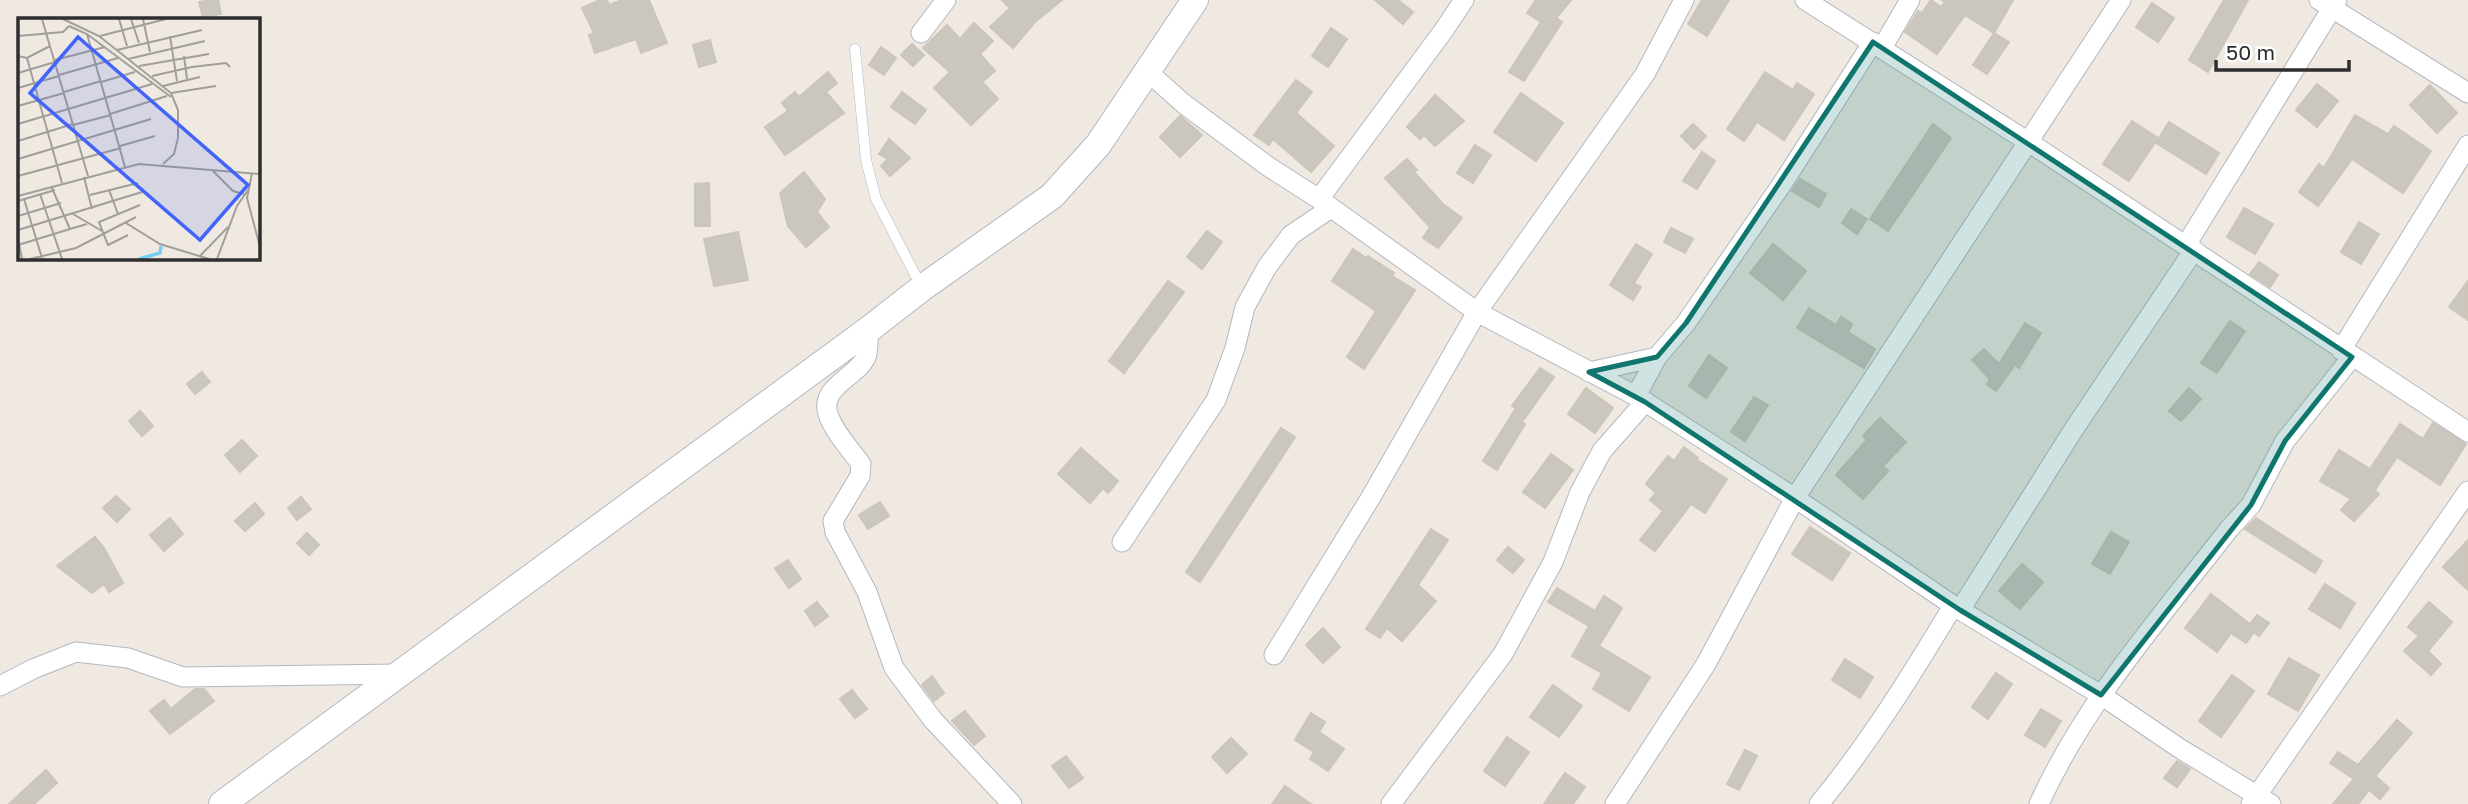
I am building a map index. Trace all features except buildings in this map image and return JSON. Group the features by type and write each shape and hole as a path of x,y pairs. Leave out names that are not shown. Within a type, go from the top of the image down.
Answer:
{"street":[{"path":"921,33 946,0"},
{"path":"222,804 869,330 922,288 1052,196 1098,145 1195,0"},
{"path":"1122,542 1216,400 1235,348 1245,307 1266,267 1291,235 1325,203 1464,0"},
{"path":"1274,655 1371,497 1477,312 1645,74 1684,0"},
{"path":"1805,0 2030,143 2468,432"},
{"path":"1391,804 1503,654 1553,562 1580,492 1602,451 1640,399 1657,357 1686,323 1910,0"},
{"path":"1615,804 1706,664 1795,498 2122,0"},
{"path":"1819,804 1844,774 1957,608 2190,248 2329,3 2468,93"},
{"path":"1147,71 1194,112 1269,167 1325,203 1477,312 1640,399 1795,498 1957,608 2101,695 2260,801 2468,491"},
{"path":"2039,804 2054,770 2101,695 2229,529 2251,505 2285,441 2347,353 2468,145"},
{"path":"869,330 866,357 860,366 835,388 827,401 827,411 833,426 861,464 860,476 833,521 835,532 867,593 884,642 900,676 933,720 1012,804"},
{"path":"1588,372 1657,357"},
{"path":"0,685 76,652 128,658 183,677 399,674"}],"lane":[{"path":"855,49 866,160 876,199 922,288"}],"highlighted area":[{"path":"1873,42 2352,357 2285,441 2251,505 2101,695 1960,610 1645,402 1589,372 1657,357 1686,323"}]}
